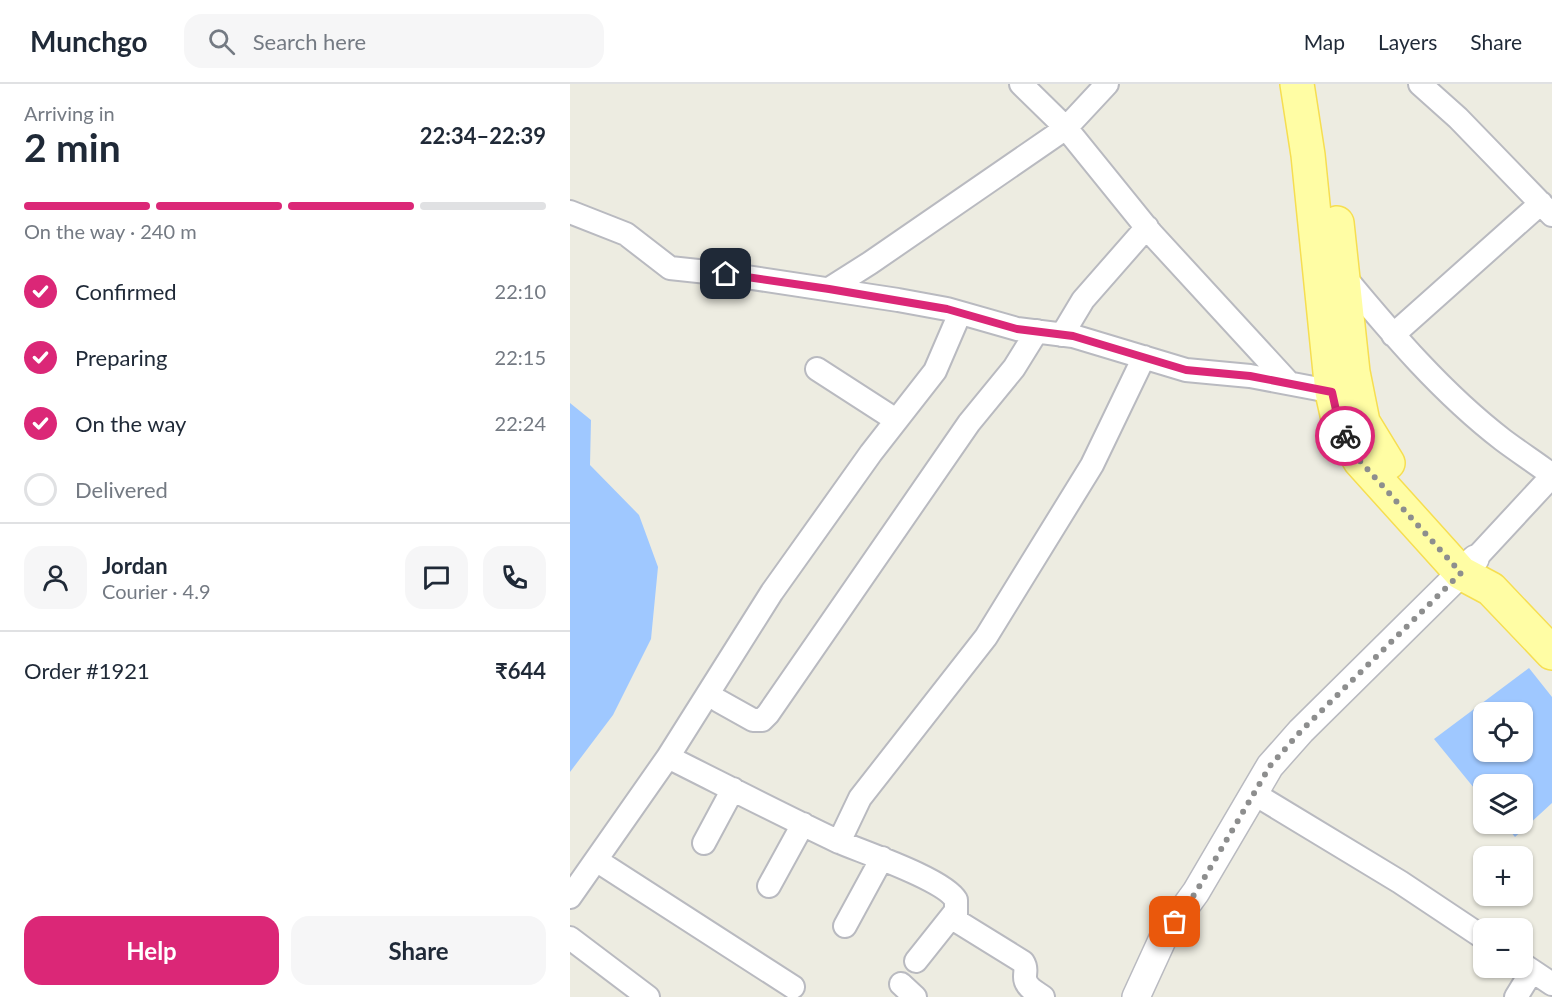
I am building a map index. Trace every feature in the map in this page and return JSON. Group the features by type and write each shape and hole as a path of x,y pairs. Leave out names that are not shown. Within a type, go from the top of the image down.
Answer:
{"main road":[{"path":"1297,84 1345,394"},
{"path":"1318,84 1330,160 1353,372 1345,394 1340,428 1360,461 1552,652"}],"street":[{"path":"1021,84 1066,128 1146,227 1289,383"},
{"path":"829,289 1066,128 1107,84"},
{"path":"1393,335 1546,209 1458,118 1420,84"},
{"path":"570,212 626,234 670,268 829,289 960,313 1017,329 1073,336 1186,370 1250,376 1345,394"},
{"path":"1062,335 1083,300 1146,227"},
{"path":"1136,997 1164,936 1196,892 1270,766 1301,731 1468,566 1552,476 1502,440 1438,383 1393,335 1343,275"},
{"path":"570,897 668,757 772,592 871,453 935,371 960,313"},
{"path":"719,701 753,720 762,720 768,714 969,423 1014,368 1037,331"},
{"path":"839,842 860,798 986,637 1092,465 1144,357"},
{"path":"817,369 896,420"},
{"path":"668,757 839,842 902,866 953,894 956,900 956,918 960,923 1023,962 1026,970 1018,989"},
{"path":"704,843 733,789"},
{"path":"1253,793 1400,882 1473,931"},
{"path":"769,886 803,824"},
{"path":"845,926 882,858"},
{"path":"596,860 793,987"},
{"path":"916,961 955,912"},
{"path":"570,938 648,997"},
{"path":"1533,972 1552,984"},
{"path":"1516,997 1523,978"},
{"path":"1018,989 1029,986 1043,997"}],"water":[{"path":"570,403 591,420 590,465 639,515 658,567 651,639 613,715 570,772"},
{"path":"1529,668 1552,697 1552,803 1533,820 1533,774 1473,774 1473,787 1434,739 1473,710 1473,762 1533,762 1533,702 1484,702"}],"way so far":[{"path":"1175,922 1196,892 1270,766 1301,731 1461,573 1360,461 1345,436"}],"route":[{"path":"726,274 947,309 1017,329 1073,336 1186,370 1250,376 1332,392 1340,428 1345,436"}]}
